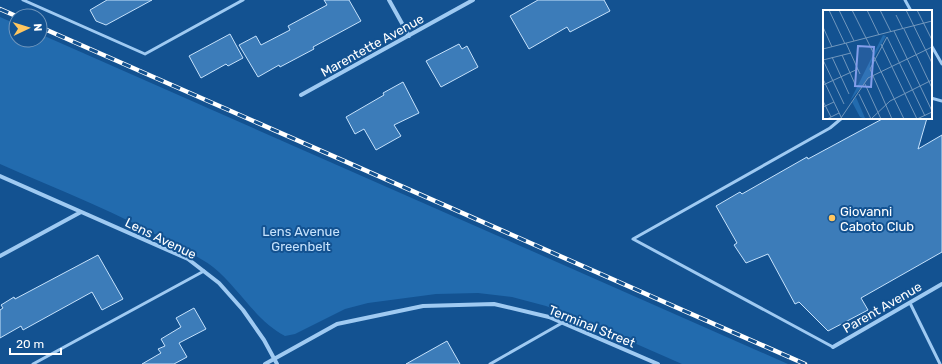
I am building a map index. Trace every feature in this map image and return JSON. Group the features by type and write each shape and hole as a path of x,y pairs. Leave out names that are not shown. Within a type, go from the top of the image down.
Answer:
{"street":[{"path":"389,0 409,36"},
{"name":"Marentette Avenue","path":"301,95 473,0"},
{"name":"Lens Avenue","path":"0,176 188,260 219,283 243,310 264,340 278,364"},
{"path":"0,256 81,212"},
{"name":"Parent Avenue","path":"833,347 942,284"},
{"name":"Terminal Street","path":"265,364 337,324 423,306 494,304 549,317 658,364"}],"lane":[{"path":"23,0 145,54 243,0"},
{"path":"905,0 910,10"},
{"path":"933,52 942,64"},
{"path":"932,98 942,101"},
{"path":"833,347 633,239 830,128 841,119"},
{"path":"33,364 204,271"},
{"path":"910,302 940,364"},
{"path":"490,364 562,323"}],"green space":[{"name":"Lens Avenue Greenbelt","path":"0,17 8,20 8,48 48,48 48,38 788,364 682,364 546,306 512,297 478,293 436,294 368,303 345,309 295,334 285,336 274,329 256,313 222,275 204,261 111,212 0,164"}],"building":[{"path":"107,0 152,0 106,25 96,21 90,10"},
{"path":"324,0 349,0 361,21 313,47 314,49 280,67 279,65 258,77 239,45 256,36 261,45 290,30 288,26 327,5"},
{"path":"538,0 604,0 610,11 570,32 567,27 529,49 510,16"},
{"path":"230,34 243,58 228,66 226,64 201,78 189,56"},
{"path":"459,44 462,49 467,46 478,67 441,87 426,61"},
{"path":"403,82 419,113 394,125 401,136 376,150 364,129 355,134 346,117"},
{"name":"Giovanni Caboto Club","path":"882,119 927,119 918,149 942,135 942,252 861,298 868,310 828,331 799,302 795,304 768,254 746,263 734,245 737,243 716,206 740,192 742,194 807,157 808,159"},
{"path":"98,255 123,299 102,310 92,292 23,330 21,326 0,338 0,310 3,308 1,305"},
{"path":"194,308 206,329 179,343 187,357 174,364 142,364 161,353 158,349 165,346 161,339 181,327 176,318"},
{"path":"447,341 460,364 406,364"}],"railway":[{"path":"0,9 8,12"},
{"path":"48,31 805,364"}],"place":[{"name":"Giovanni Caboto Club","path":"832,218"}]}
